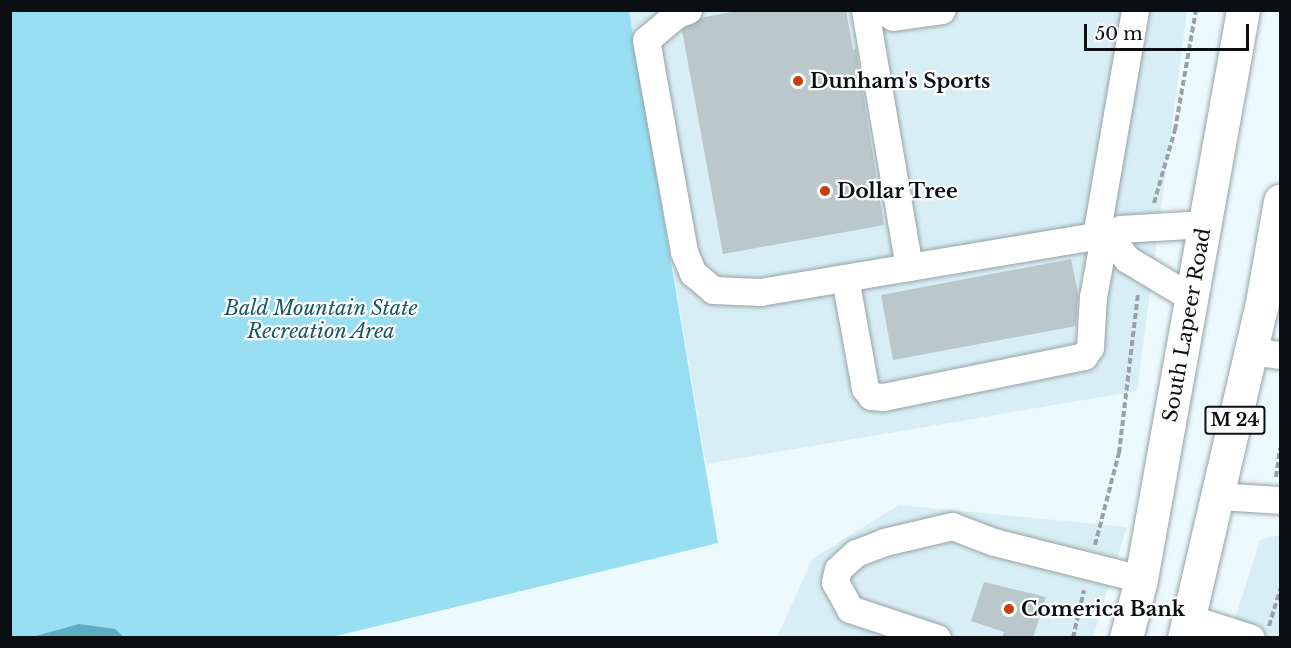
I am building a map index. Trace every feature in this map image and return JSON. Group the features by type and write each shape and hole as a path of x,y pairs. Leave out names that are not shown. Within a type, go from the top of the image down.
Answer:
{"main road":[{"name":"South Lapeer Road","path":"1126,638 1141,579 1242,10"},
{"name":"M 24","path":"1187,628 1218,496 1266,353 1281,201"}],"lane":[{"path":"688,10 677,14 646,39 684,252 693,273 713,290 737,294 1104,238 1121,229 1205,224"},
{"path":"865,10 909,267"},
{"path":"882,10 893,17 942,10"},
{"path":"844,278 865,388 871,396 883,397 1084,356 1090,347 1093,297 1104,238 1135,10"},
{"path":"1104,238 1127,259 1192,298"},
{"path":"1218,496 1281,500"},
{"path":"937,638 850,609 835,582 838,569 856,553 884,542 952,526 994,542 1141,579"},
{"path":"1187,628 1259,633"}],"path":[{"path":"1148,228 1161,168 1175,130 1196,10"},
{"path":"1073,638 1087,566 1112,489 1119,453 1126,369 1142,268"},
{"path":"1259,633 1281,590"}],"shaded area":[{"path":"629,11 1187,11 1137,391 706,464"},
{"path":"899,505 1127,527 1093,637 777,638 812,559"},
{"path":"1280,535 1280,637 1229,638 1260,540"},
{"path":"79,624 115,629 124,637 32,637"}],"green space":[{"name":"Bald Mountain State Recreation Area","path":"10,11 629,11 718,543 332,637 11,637"}],"building":[{"path":"741,10 846,10 853,50 856,49 884,225 723,254 682,30 701,18"},
{"path":"1071,259 1078,293 1076,326 893,360 881,295"},
{"name":"Comerica Bank","path":"984,582 1046,597 1033,638 1002,638 1004,632 971,621"}],"place":[{"name":"Dunham's Sports","path":"798,81"},
{"name":"Dollar Tree","path":"825,191"},
{"name":"Comerica Bank","path":"1009,609"}]}
